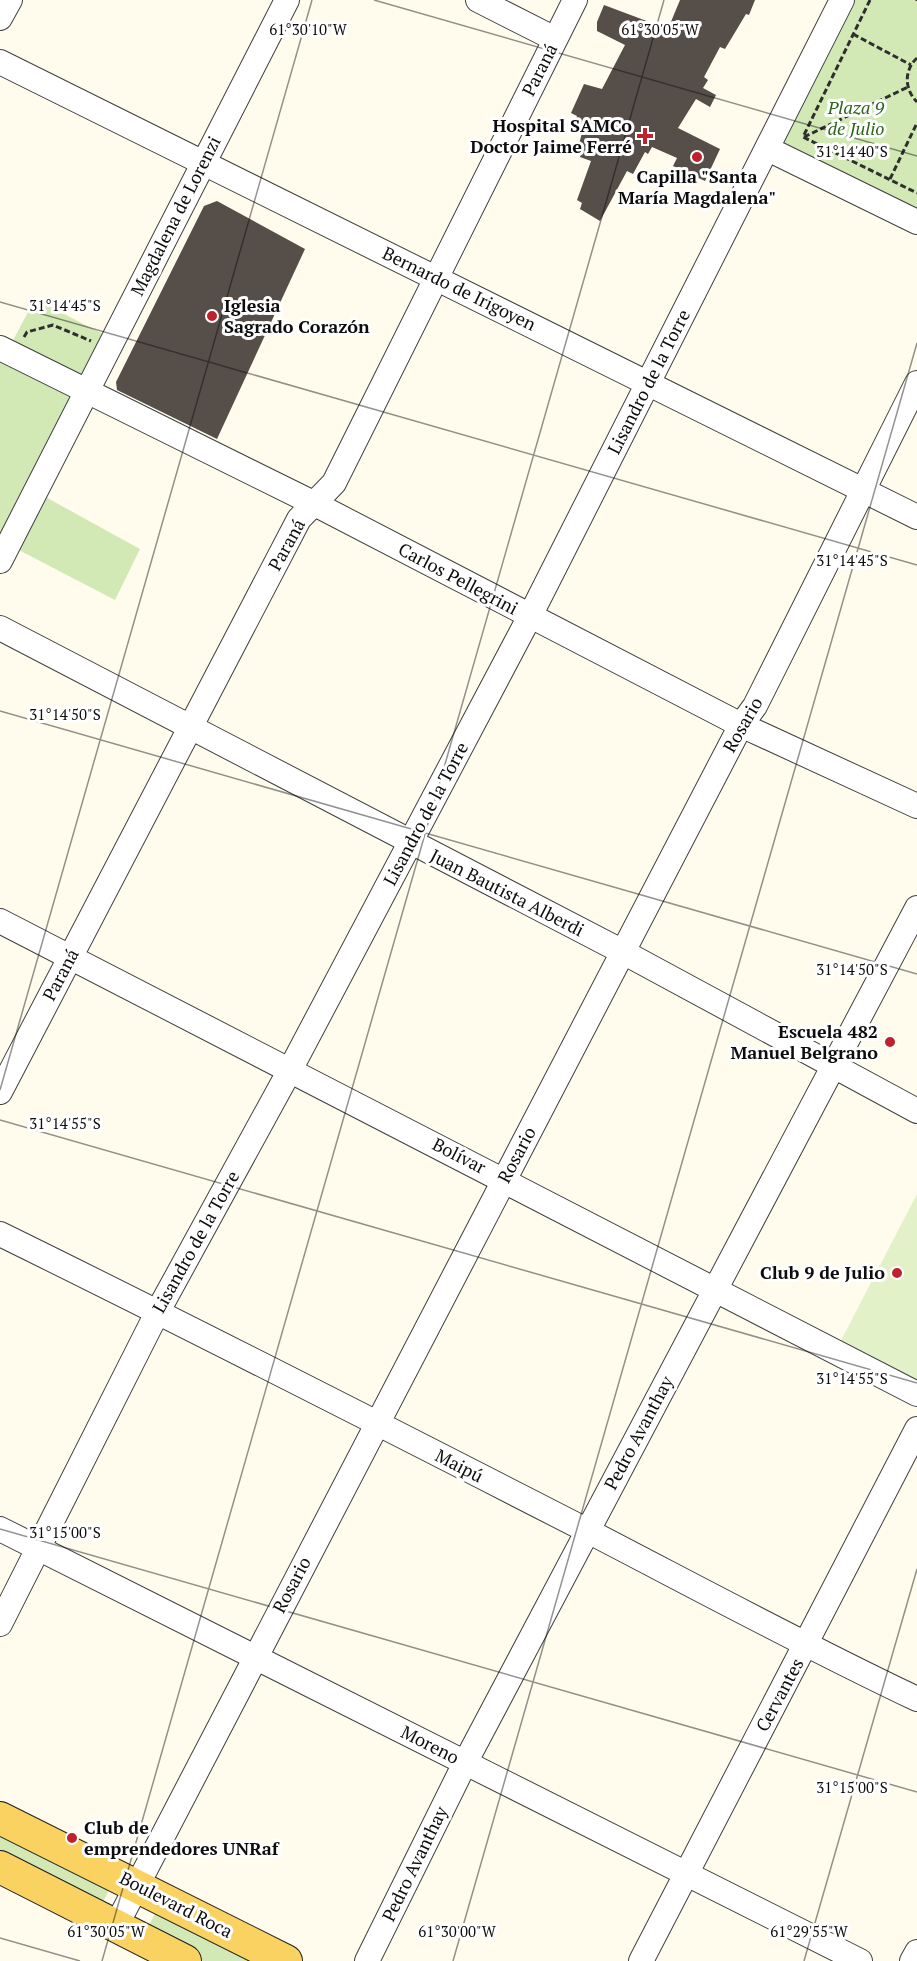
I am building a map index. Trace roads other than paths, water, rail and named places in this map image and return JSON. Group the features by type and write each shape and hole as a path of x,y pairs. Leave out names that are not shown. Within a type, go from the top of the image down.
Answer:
{"main road":[{"name":"Boulevard Roca","path":"0,1818 286,1961"},
{"path":"0,1867 185,1961"}],"street":[{"path":"0,18 10,0"},
{"name":"Magdalena de Lorenzi","path":"0,561 287,0"},
{"path":"478,0 555,39"},
{"name":"Paraná","path":"0,1092 192,728 299,519 334,483 575,0"},
{"name":"Lisandro de la Torre","path":"0,1624 158,1311 290,1070 530,616 842,0"},
{"name":"Bernardo de Irigoyen","path":"0,62 202,164 649,382 917,517"},
{"path":"768,149 917,222"},
{"name":"Carlos Pellegrini","path":"10,347 87,391 313,503 741,725 917,806"},
{"name":"Rosario","path":"116,1926 741,725 755,706 917,383"},
{"name":"Juan Bautista Alberdi","path":"0,628 623,952 917,1111"},
{"name":"Pedro Avanthay","path":"367,1961 465,1763 917,908"},
{"name":"Bolívar","path":"0,921 505,1179 917,1394"},
{"name":"Maipú","path":"0,1234 158,1311 806,1646 917,1700"},
{"name":"Cervantes","path":"641,1961 917,1429"},
{"name":"Moreno","path":"0,1529 860,1961"},
{"path":"912,1961 917,1952"}],"place":[{"name":"Hospital SAMCo Doctor Jaime Ferré","path":"645,136"},
{"name":"Capilla \"Santa María Magdalena\"","path":"697,157"},
{"name":"Iglesia Sagrado Corazón","path":"212,316"},
{"name":"Escuela 482 Manuel Belgrano","path":"890,1042"},
{"name":"Club 9 de Julio","path":"897,1273"},
{"name":"Club de emprendedores UNRaf","path":"72,1838"}],"park label":[{"name":"Plaza 9 de Julio","path":"856,118"}]}
